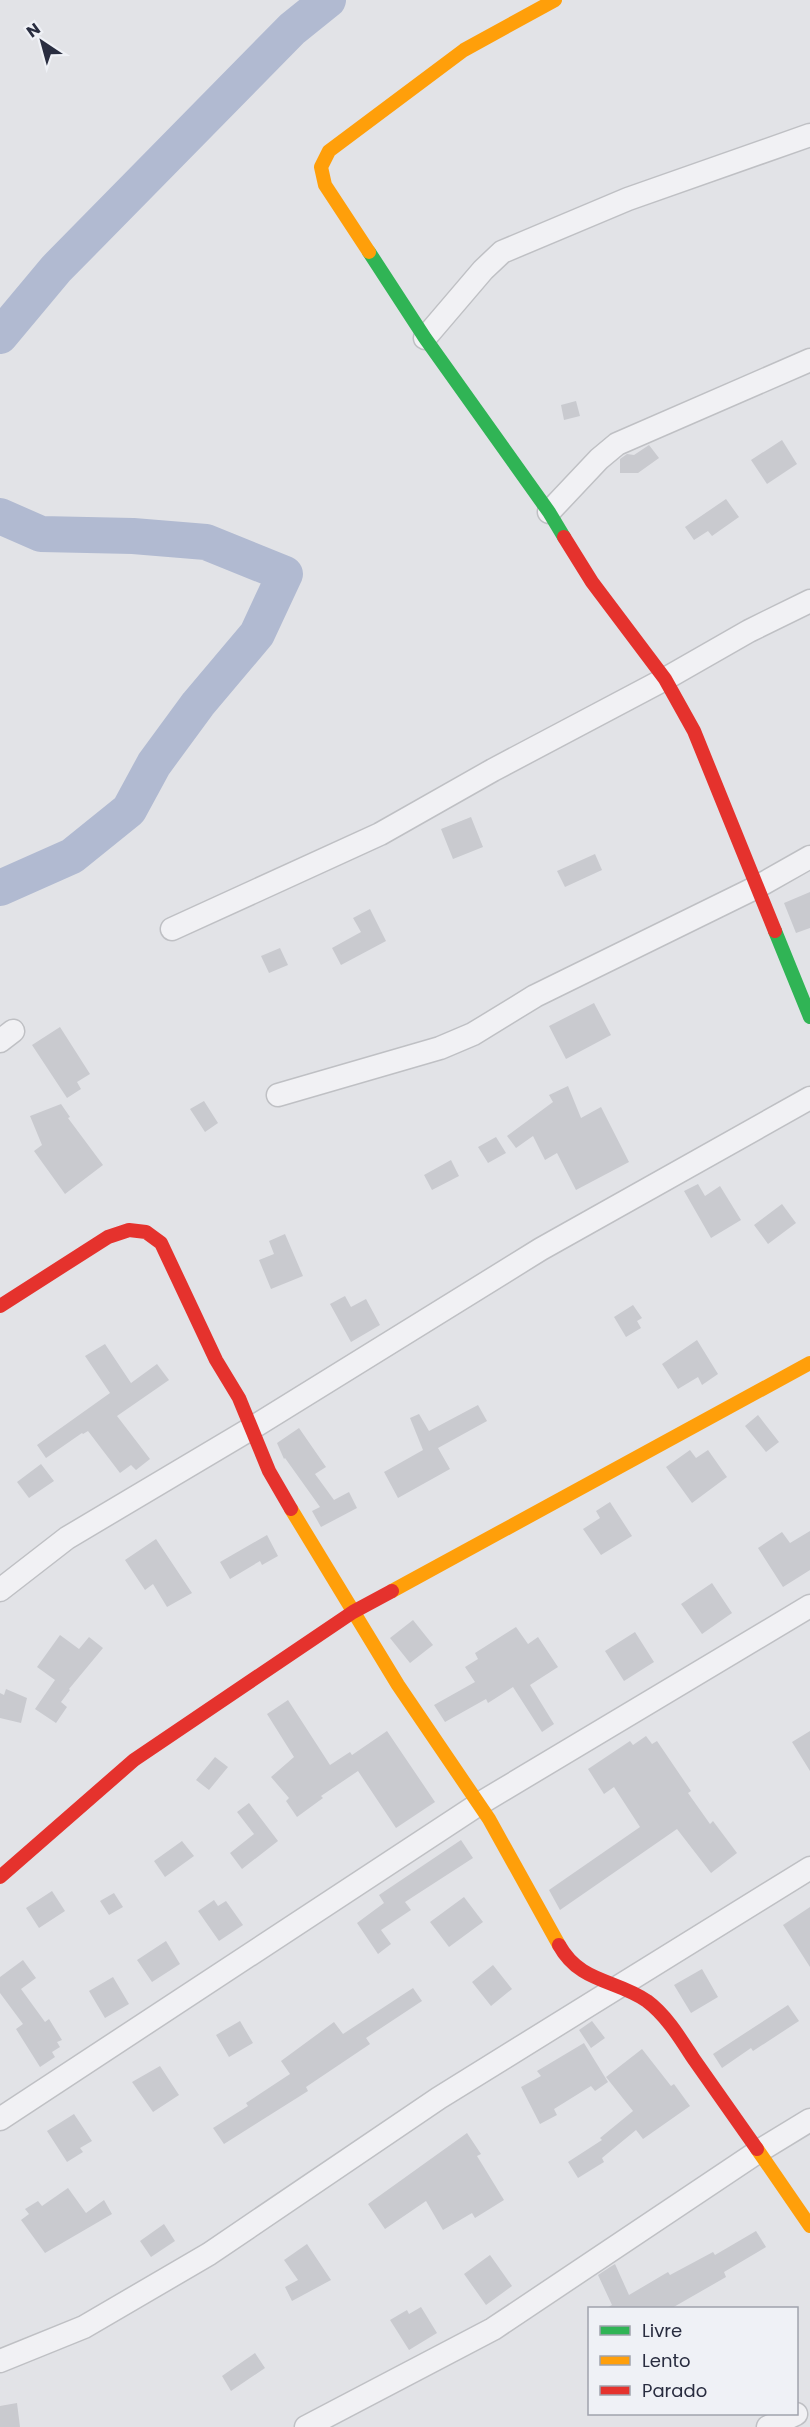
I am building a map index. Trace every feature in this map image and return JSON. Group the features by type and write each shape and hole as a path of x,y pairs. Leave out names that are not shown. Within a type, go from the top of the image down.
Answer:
{"street":[{"path":"555,0 464,50 329,151 321,167 325,185 425,338 549,512 591,582 665,679 694,731 810,1017"},
{"path":"425,338 483,270 502,252 628,199 810,135"},
{"path":"549,512 599,459 617,444 810,360"},
{"path":"172,929 380,834 749,631 810,602"},
{"path":"279,1095 440,1048 473,1034 535,996 757,887 810,857"},
{"path":"0,1590 67,1538 252,1428 541,1249 810,1098"},
{"path":"0,1306 108,1237 129,1230 146,1232 161,1243 252,1428 269,1471 310,1543 398,1685 479,1804 564,1954 587,1975 618,1986 647,2001 669,2024 810,2226"},
{"path":"0,1877 134,1760 353,1612 810,1363"},
{"path":"0,2119 479,1804 810,1606"},
{"path":"0,2361 84,2327 209,2254 439,2098 810,1868"},
{"path":"308,2426 493,2329 759,2151 810,2120"},
{"path":"768,2427 792,2415"}],"building":[{"path":"576,401 580,416 564,420 561,405"},
{"path":"782,440 797,464 767,484 751,460"},
{"path":"649,445 659,458 638,473 620,473 620,459 627,454 634,455"},
{"path":"726,499 739,517 712,536 708,531 694,540 685,527"},
{"path":"471,817 483,847 453,859 441,829"},
{"path":"595,854 602,870 565,887 557,871"},
{"path":"810,892 810,928 796,933 784,903"},
{"path":"370,909 386,941 341,965 332,948 361,932 353,918"},
{"path":"280,948 288,965 269,973 261,956"},
{"path":"594,1003 611,1035 566,1059 549,1026"},
{"path":"60,1027 90,1074 77,1082 81,1089 67,1098 32,1045"},
{"path":"568,1086 581,1118 601,1107 629,1162 576,1190 557,1153 545,1160 533,1136 516,1148 507,1136 553,1102 549,1095"},
{"path":"204,1101 218,1123 205,1132 190,1109"},
{"path":"61,1104 70,1117 68,1118 103,1165 65,1194 34,1151 42,1145 30,1116"},
{"path":"496,1137 506,1153 488,1163 478,1147"},
{"path":"451,1160 459,1176 432,1190 424,1175"},
{"path":"698,1184 705,1196 720,1186 741,1220 711,1238 684,1191"},
{"path":"782,1204 796,1223 768,1244 754,1225"},
{"path":"285,1234 303,1276 271,1289 259,1260 274,1254 269,1241"},
{"path":"345,1296 351,1307 366,1299 380,1325 351,1342 330,1304"},
{"path":"633,1305 642,1318 637,1321 641,1328 626,1337 614,1317"},
{"path":"697,1340 718,1374 702,1385 698,1377 678,1389 662,1364"},
{"path":"105,1344 131,1383 157,1364 169,1380 117,1416 150,1459 136,1470 131,1465 120,1473 88,1431 46,1458 37,1445 110,1393 85,1356"},
{"path":"478,1405 487,1421 438,1448 450,1469 398,1498 384,1472 423,1450 410,1418 419,1414 429,1431"},
{"path":"758,1415 779,1442 766,1452 745,1426"},
{"path":"299,1428 326,1467 315,1474 334,1500 349,1492 357,1508 321,1527 312,1511 320,1507 284,1459 277,1443"},
{"path":"690,1450 696,1458 708,1450 727,1477 692,1503 666,1467"},
{"path":"41,1464 54,1481 29,1498 17,1482"},
{"path":"610,1502 632,1536 601,1555 583,1529 600,1518 596,1511"},
{"path":"810,1531 810,1570 783,1587 758,1548 782,1532 790,1543"},
{"path":"267,1535 278,1556 262,1565 260,1561 230,1579 220,1562"},
{"path":"156,1539 192,1593 167,1607 153,1584 145,1590 125,1560"},
{"path":"712,1583 732,1613 702,1634 681,1604"},
{"path":"413,1620 433,1645 410,1663 390,1638"},
{"path":"516,1627 528,1644 538,1637 558,1667 530,1685 554,1724 542,1732 513,1687 488,1703 486,1699 445,1722 434,1705 475,1682 465,1667 478,1659 475,1653"},
{"path":"635,1632 654,1662 624,1681 605,1651"},
{"path":"60,1635 79,1649 89,1637 103,1648 69,1689 61,1702 67,1707 56,1723 35,1709 55,1680 37,1667"},
{"path":"6,1689 27,1698 21,1723 0,1718 0,1693 4,1695"},
{"path":"288,1700 330,1765 350,1752 352,1755 387,1731 435,1802 396,1828 358,1771 321,1796 323,1798 297,1817 286,1801 289,1798 271,1777 294,1757 267,1714"},
{"path":"810,1731 810,1771 792,1742"},
{"path":"646,1736 652,1744 657,1741 691,1791 688,1793 710,1824 713,1821 737,1853 711,1873 677,1829 560,1910 549,1890 640,1827 614,1787 604,1794 588,1769 630,1741 633,1745"},
{"path":"215,1757 228,1767 209,1790 196,1780"},
{"path":"249,1803 278,1841 242,1869 230,1853 254,1834 237,1812"},
{"path":"461,1840 473,1858 405,1902 411,1910 381,1930 391,1944 378,1954 357,1923 384,1903 379,1895"},
{"path":"182,1841 194,1856 165,1877 154,1861"},
{"path":"52,1891 65,1911 39,1928 26,1908"},
{"path":"114,1893 123,1907 109,1915 100,1901"},
{"path":"464,1897 483,1922 449,1947 430,1922"},
{"path":"214,1900 218,1906 226,1901 243,1925 219,1941 198,1911"},
{"path":"810,1907 810,1967 783,1925"},
{"path":"166,1941 180,1964 152,1982 137,1960"},
{"path":"23,1960 36,1978 21,1989 45,2022 49,2019 62,2040 57,2042 60,2047 52,2052 55,2057 40,2067 16,2029 23,2024 0,1993 0,1977"},
{"path":"493,1965 512,1989 491,2006 472,1982"},
{"path":"702,1969 718,1997 691,2013 674,1985"},
{"path":"113,1977 129,2004 105,2018 89,1991"},
{"path":"413,1988 422,2001 366,2038 370,2044 306,2087 308,2091 224,2144 213,2128 248,2106 246,2103 290,2074 281,2061 334,2022 343,2034"},
{"path":"788,2005 799,2021 753,2051 751,2048 722,2068 713,2054"},
{"path":"240,2021 253,2043 229,2057 216,2035"},
{"path":"592,2021 605,2038 591,2048 579,2030"},
{"path":"584,2043 608,2082 595,2091 591,2086 554,2109 557,2115 540,2124 521,2087 541,2076 537,2071"},
{"path":"642,2049 671,2086 674,2084 690,2106 643,2139 636,2130 602,2158 604,2162 578,2178 568,2162 602,2140 600,2138 633,2111 606,2077"},
{"path":"160,2066 179,2095 153,2112 132,2082"},
{"path":"74,2114 92,2141 80,2148 83,2152 67,2162 47,2131"},
{"path":"467,2133 481,2154 477,2156 504,2200 475,2218 472,2213 443,2230 426,2201 385,2229 368,2204"},
{"path":"68,2188 86,2213 104,2200 112,2214 45,2253 21,2220 29,2214 25,2209 38,2201 42,2206"},
{"path":"164,2224 175,2241 151,2257 140,2241"},
{"path":"756,2231 766,2247 724,2272 726,2277 674,2307 608,2307 612,2305 598,2275 615,2264 629,2295 668,2272 670,2275 713,2252 715,2255"},
{"path":"307,2244 331,2280 292,2301 285,2287 298,2280 284,2260"},
{"path":"490,2255 512,2286 486,2305 464,2274"},
{"path":"421,2307 437,2333 409,2350 390,2320 407,2310 409,2314"},
{"path":"255,2353 265,2368 231,2391 222,2376"},
{"path":"17,2403 20,2427 0,2427 0,2406"}],"waterway":[{"path":"0,336 56,269 292,29 328,0"},
{"path":"0,516 41,534 133,536 206,542 285,574 257,634 198,704 154,764 129,810 72,856 0,888"}],"traffic: fast":[{"path":"369,252 425,338 549,512 564,537"},
{"path":"775,931 810,1017"}],"traffic: slow":[{"path":"369,252 325,185 321,167 329,151 464,50 555,0"},
{"path":"392,1591 810,1363"},
{"path":"291,1509 398,1685 489,1819 559,1945"},
{"path":"757,2149 810,2226"}],"traffic: jam":[{"path":"564,537 592,582 665,679 694,731 775,931"},
{"path":"0,1306 108,1237 129,1230 146,1232 161,1243 216,1360 239,1398 269,1471 291,1509"},
{"path":"0,1877 134,1760 353,1612 392,1591"},
{"path":"559,1945 577,1967 635,1994 660,2013 678,2035 757,2149"}]}
